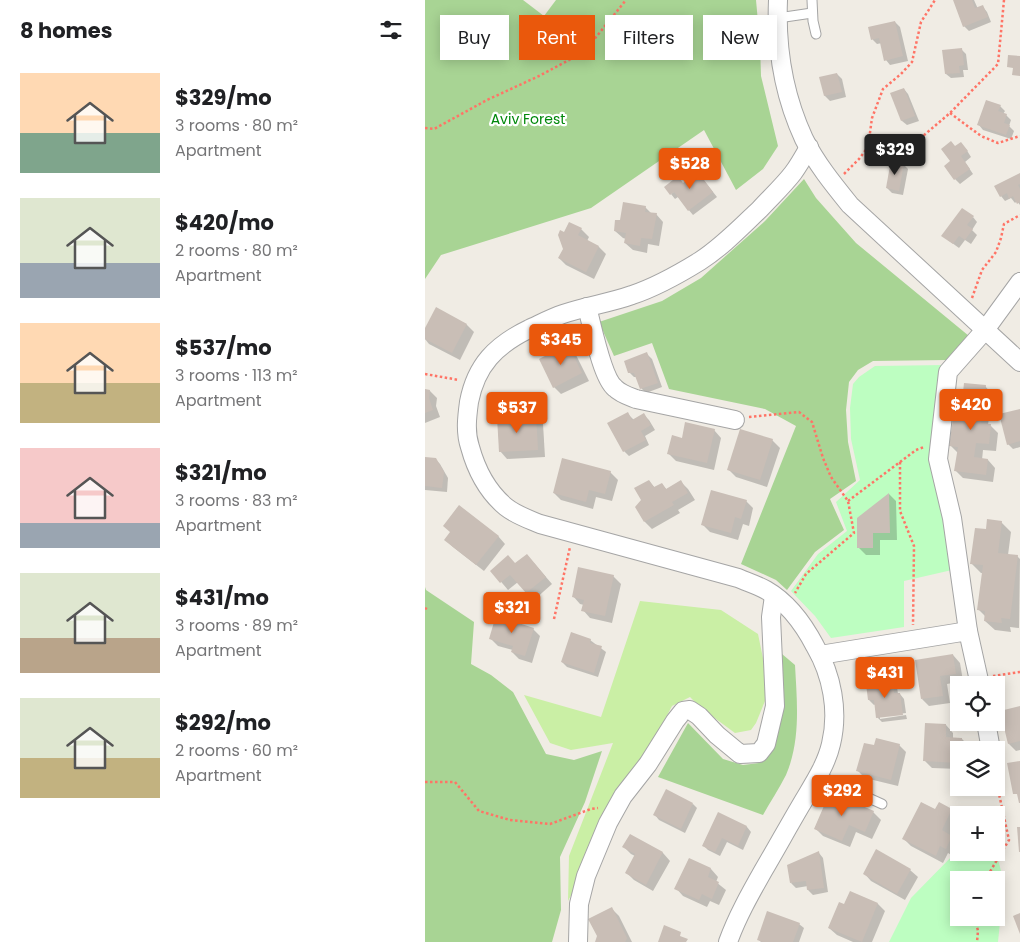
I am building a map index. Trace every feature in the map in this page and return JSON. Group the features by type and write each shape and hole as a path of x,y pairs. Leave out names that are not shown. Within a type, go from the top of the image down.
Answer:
{"street":[{"path":"778,0 779,46 784,79 793,111 809,148 818,163 850,205 1020,362"},
{"path":"728,942 735,923 750,894 822,769 831,744 834,725 834,701 828,676 820,655 797,620 765,589 738,578 540,524 521,517 506,507 490,489 475,464 467,439 467,416 471,393 479,373 488,358 501,345 542,322 652,287 701,260 745,224 794,172 809,148"},
{"path":"979,676 968,631 952,518 939,459 940,448 948,372 985,330 1020,282"},
{"path":"587,307 603,368 608,381 614,388 636,398 735,420"},
{"path":"578,942 579,904 586,876 608,823 623,796 648,764 683,711 690,710 699,716 717,735 740,754 759,752 766,744 775,706 771,617 780,602"},
{"path":"820,655 968,631"}],"lane":[{"path":"812,0 815,34"},
{"path":"778,18 812,13"},
{"path":"818,775 882,804"}],"path":[{"path":"425,128 433,129 584,52 626,0"},
{"path":"833,184 859,160 868,147 872,118 883,89 912,62 921,22 935,0"},
{"path":"868,147 898,150 916,142 950,113 998,64 1003,0"},
{"path":"950,113 981,136 998,143 1020,136"},
{"path":"967,313 982,270 996,252 1004,224 1020,215"},
{"path":"425,374 475,382"},
{"path":"735,420 799,412 812,422 831,477 848,501 854,532 806,574 780,602"},
{"path":"848,501 916,450 925,446 940,448"},
{"path":"900,462 900,511 915,546 912,640"},
{"path":"554,619 573,533"},
{"path":"1002,676 1020,672"},
{"path":"425,782 455,782 479,811 510,820 550,824 591,809 615,810"},
{"path":"990,871 1009,840 999,796"},
{"path":"977,926 977,942"}],"green space":[{"name":"Aviv Forest","path":"425,0 523,0 543,15 519,15 519,60 595,60 595,15 545,15 556,0 756,0 757,15 703,15 703,60 760,60 761,76 778,146 763,169 736,190 704,130 591,208 441,255 425,279"},
{"path":"804,179 816,198 856,243 969,336 947,360 873,361 858,370 849,382 846,410 848,442 856,481 830,499 844,530 815,552 787,590 776,580 741,564 796,426 765,409 669,389 652,343 614,356 599,322 662,301 701,278 765,221"},
{"path":"945,365 938,487 952,570 904,581 904,627 831,638 815,616 791,591 818,554 847,531 836,502 860,480 851,439 850,408 853,384 859,377 875,366"},
{"path":"425,587 426,590 474,622 471,664 491,675 513,692 546,754 574,760 602,751 585,802 560,857 561,910 552,942 425,942"},
{"path":"640,601 721,610 758,634 767,678 765,701 751,730 735,733 701,708 690,697 672,706 568,901 569,856 613,743 571,750 550,743 524,695 601,717"},
{"path":"782,654 795,665 796,734 791,762 786,775 763,815 658,777 688,723 723,759 743,765 759,763 774,747 784,707"},
{"path":"950,858 950,861 998,861 1001,871 950,871 950,926 1000,926 998,942 889,942 911,898"}],"building":[{"path":"953,0 972,0 975,8 983,5 988,17 963,27"},
{"path":"895,21 903,56 884,61 879,38 871,40 868,27"},
{"path":"962,48 964,65 959,66 960,73 945,74 942,50"},
{"path":"1008,55 1020,56 1020,76 1012,75 1013,68 1007,67"},
{"path":"837,73 842,92 824,96 819,77"},
{"path":"904,88 915,116 901,121 890,93"},
{"path":"986,100 1001,105 998,111 1007,114 1004,123 1010,125 1006,135 977,125"},
{"path":"951,141 955,146 961,142 968,151 961,156 970,169 954,180 944,166 950,161 941,149"},
{"path":"891,160 904,163 899,191 886,188"},
{"path":"698,172 713,192 688,211 674,192 670,195 664,187 678,176 683,183"},
{"path":"1020,173 1020,184 1018,185 1020,189 1020,202 1017,204 1013,196 1009,199 1007,193 1000,197 994,186"},
{"path":"623,202 646,206 645,212 657,213 652,239 641,238 640,246 624,243 626,233 614,231 615,220 620,220"},
{"path":"962,208 974,216 967,225 973,229 965,240 959,236 953,244 941,236"},
{"path":"569,222 582,228 578,235 599,246 586,272 558,258 563,249 558,235 560,230 564,232"},
{"path":"436,307 467,324 452,353 425,339 425,328"},
{"path":"568,344 582,373 553,388 539,359"},
{"path":"647,352 658,383 640,389 634,373 628,373 624,361"},
{"path":"964,383 986,385 981,423 991,424 989,444 976,443 974,457 988,459 986,475 954,471 958,447 949,446 953,419 960,420"},
{"path":"425,389 430,390 429,398 433,410 425,413"},
{"path":"1020,409 1020,441 1007,445 999,414"},
{"path":"628,412 632,420 644,413 651,425 641,431 646,440 623,452 607,423"},
{"path":"536,415 538,450 499,452 497,417"},
{"path":"685,422 715,429 707,463 667,454 672,435 682,438"},
{"path":"740,429 773,439 760,480 727,470"},
{"path":"425,457 436,458 444,472 442,488 425,486"},
{"path":"562,458 611,471 605,494 589,490 586,502 553,493"},
{"path":"649,480 654,487 662,483 666,489 681,480 688,493 672,502 674,505 644,522 635,507 641,500 634,488"},
{"path":"711,490 747,500 741,519 735,517 731,533 701,525"},
{"path":"889,493 890,533 873,533 873,548 857,548 857,518"},
{"path":"459,505 499,536 476,565 444,540 450,532 443,526"},
{"path":"987,519 1002,521 998,553 1018,555 1010,619 1001,618 1002,623 984,621 985,611 977,610 983,565 970,564 975,528 986,529"},
{"path":"527,554 546,577 526,593 510,575 500,583 490,571 508,555 515,563"},
{"path":"578,567 614,575 605,616 581,611 584,600 572,597"},
{"path":"497,612 513,617 512,621 534,628 525,656 511,652 513,646 489,639"},
{"path":"571,632 591,639 590,643 602,646 594,673 561,662"},
{"path":"953,654 956,674 940,676 943,696 921,699 915,660"},
{"path":"893,681 894,693 900,693 903,715 876,718 874,700 868,700 866,684"},
{"path":"1020,706 1020,741 1008,744 1005,731 1005,710"},
{"path":"925,723 946,724 946,737 962,738 962,741 950,741 950,762 923,761"},
{"path":"876,738 900,744 891,780 856,771 864,743 874,745"},
{"path":"1020,761 1019,803 1017,794 1013,794 1007,763"},
{"path":"666,789 693,803 681,829 653,815"},
{"path":"830,792 874,811 865,832 849,825 842,841 814,829"},
{"path":"921,802 935,809 939,802 950,808 950,813 942,830 950,835 950,840 946,849 940,846 936,856 902,839"},
{"path":"718,812 747,826 738,846 722,838 715,852 702,846"},
{"path":"1017,827 1020,827 1020,852 1019,852"},
{"path":"630,834 663,852 646,885 625,873 635,854 622,847"},
{"path":"876,849 911,869 897,894 863,874"},
{"path":"819,851 824,888 807,890 806,881 790,883 787,865"},
{"path":"689,858 711,868 708,877 719,882 712,899 702,894 699,900 674,889"},
{"path":"850,891 878,903 862,942 828,928 839,902 844,904"},
{"path":"612,907 627,938 625,942 595,942 597,936 588,919"},
{"path":"767,911 800,923 793,942 763,942 757,940"},
{"path":"1020,913 1020,934 1013,916"},
{"path":"664,925 681,932 680,936 688,939 686,942 658,942"}]}
